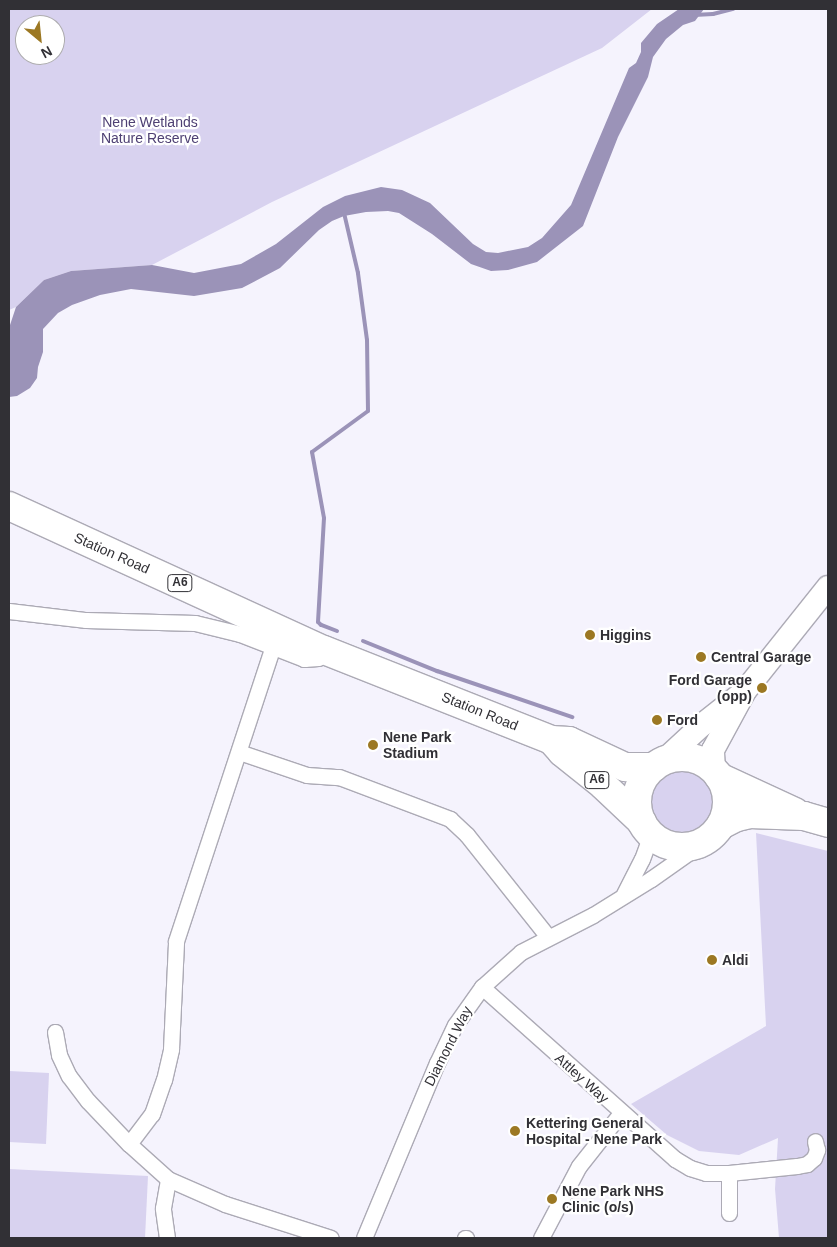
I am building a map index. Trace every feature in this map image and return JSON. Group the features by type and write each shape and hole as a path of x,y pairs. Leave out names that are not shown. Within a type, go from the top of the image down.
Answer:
{"highway":[{"name":"Station Road","path":"9,506 324,650 552,740 569,741 625,767 658,765"},
{"name":"Station Road","path":"552,740 562,752 596,779 646,828"},
{"path":"675,758 689,758 702,762 717,774 816,820 750,814 737,817 712,834 679,847 664,843 646,828 638,809 640,790 645,777 658,765 675,758"},
{"path":"712,834 726,812 727,798 717,774"}],"main road":[{"path":"717,774 714,750 744,691 828,587"},
{"path":"658,765 702,725 744,691"}],"street":[{"path":"9,611 86,620 195,623 240,634 311,660 318,658 324,650"},
{"path":"129,1144 152,1114 164,1080 171,1049 176,940 273,646"},
{"path":"239,752 307,775 339,776 450,819 467,835 548,937"},
{"name":"Diamond Way","path":"624,894 642,860 646,828"},
{"name":"Diamond Way","path":"364,1238 440,1056 455,1025 482,987 521,952 593,915 624,894 652,879 712,834"},
{"name":"Attley Way","path":"482,987 675,1159 690,1168 706,1173 729,1173 807,1164 814,1158 816,1150 815,1141"},
{"path":"55,1032 59,1055 69,1076 88,1101 129,1144 168,1179 224,1204 331,1238"},
{"path":"541,1238 578,1166 621,1112"},
{"path":"729,1173 729,1213"},
{"path":"167,1238 163,1208 168,1179"}],"green space":[{"name":"Nene Wetlands Nature Reserve","path":"9,9 652,9 602,48 272,202 152,265 71,271 44,280 16,307 9,310"},
{"path":"682,769 695,772 706,779 713,790 716,803 713,816 706,827 695,834 682,837 669,834 658,827 651,816 648,803 651,790 658,779 669,772"},
{"path":"756,833 828,851 828,1238 779,1238 775,1189 778,1138 739,1155 699,1151 667,1135 631,1104 766,1026"},
{"path":"9,1071 49,1073 46,1144 9,1142"},
{"path":"9,1169 148,1176 145,1238 9,1238"}],"shaded area":[{"path":"679,9 704,9 695,21 683,25 666,39 653,57 648,77 618,137 583,226 537,262 508,270 491,271 471,264 432,234 399,213 388,211 366,212 344,216 332,221 319,230 280,268 242,288 194,296 131,289 100,295 72,305 58,313 43,329 43,352 37,378 30,388 17,396 9,397 10,325 16,307 44,280 71,271 152,265 194,273 241,264 276,244 323,207 345,196 381,187 402,190 430,203 473,244 486,252 498,253 528,247 542,238 571,205 629,68 636,63 641,52 641,43 657,24"}],"waterway":[{"path":"694,15 713,14 733,9"},
{"path":"337,631 318,622 324,518 312,452 368,411 367,340 358,273 344,213"},
{"path":"363,641 437,671 572,717"}],"place":[{"name":"Higgins","path":"590,635"},
{"name":"Central Garage","path":"701,657"},
{"name":"Ford Garage (opp)","path":"762,688"},
{"name":"Ford","path":"657,720"},
{"name":"Nene Park Stadium","path":"373,745"},
{"name":"Aldi","path":"712,960"},
{"name":"Kettering General Hospital - Nene Park","path":"515,1131"},
{"name":"Nene Park NHS Clinic (o/s)","path":"552,1199"}]}
